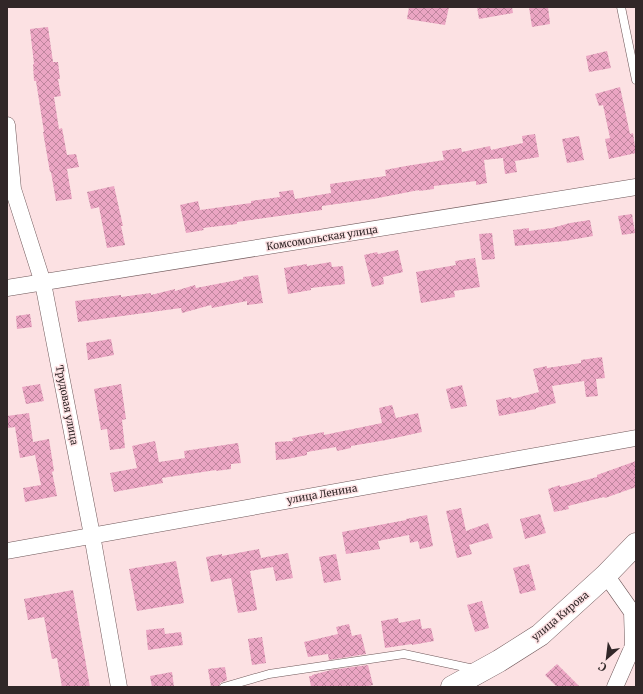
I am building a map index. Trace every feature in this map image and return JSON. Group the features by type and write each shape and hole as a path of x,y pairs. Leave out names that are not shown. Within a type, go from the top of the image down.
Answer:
{"main road":[{"name":"улица Кирова","path":"452,687 499,661 540,635 606,575 636,544"}],"street":[{"name":"Трудовая улица","path":"7,125 13,189 43,283 92,535 119,687"},
{"name":"Комсомольская улица","path":"7,288 636,187"},
{"name":"улица Ленина","path":"7,551 636,438"},
{"path":"606,575 632,612 633,646 615,687"}],"lane":[{"path":"621,7 636,80"},
{"path":"224,687 269,674 404,654 480,671"}],"building":[{"path":"409,7 449,7 445,25 407,19"},
{"path":"477,7 512,7 513,13 479,19"},
{"path":"529,7 548,7 550,24 532,27"},
{"path":"48,27 53,62 58,62 60,79 58,79 61,96 54,97 59,129 62,128 67,155 76,154 79,167 67,169 72,199 56,201 43,132 36,81 34,81 34,64 30,29"},
{"path":"607,51 611,68 589,72 586,56"},
{"path":"620,87 630,134 633,133 636,153 609,159 605,139 610,138 603,105 599,106 595,94"},
{"path":"535,134 539,157 515,161 517,172 505,174 503,158 484,160 487,183 476,185 476,181 434,186 434,189 419,190 373,199 322,206 322,210 237,222 237,224 203,228 204,230 186,233 180,205 198,201 200,210 251,203 251,201 280,197 279,192 293,190 295,199 331,193 330,184 386,176 385,170 444,160 442,151 461,148 462,152 490,146 491,150 523,143 522,136"},
{"path":"579,136 584,160 567,163 562,139"},
{"path":"114,186 123,226 121,226 125,245 107,248 99,207 91,209 87,192"},
{"path":"632,214 635,233 622,235 618,216"},
{"path":"590,220 593,236 565,241 515,246 513,230 529,228 529,231"},
{"path":"492,233 495,259 482,260 479,234"},
{"path":"398,250 403,272 383,277 384,284 372,287 364,255"},
{"path":"475,258 480,287 454,291 455,297 421,303 416,272 456,265 455,261"},
{"path":"331,262 332,267 343,266 345,284 311,288 311,290 288,294 284,268"},
{"path":"258,275 263,303 247,305 247,301 212,308 211,305 182,313 181,308 78,322 75,301 121,295 121,297 151,293 151,295 175,289 175,291 195,285 196,288"},
{"path":"30,314 32,327 17,329 16,316"},
{"path":"111,339 114,355 88,360 86,343"},
{"path":"602,357 605,378 596,379 598,396 586,397 584,381 552,386 556,403 536,409 499,416 496,400 511,397 512,399 539,392 533,369 547,366 547,368 581,363 581,360"},
{"path":"40,384 44,401 26,404 22,387"},
{"path":"121,384 126,419 122,420 125,448 110,450 107,429 101,430 94,389"},
{"path":"462,385 467,406 451,409 446,389"},
{"path":"392,405 396,418 418,413 422,432 351,446 351,448 337,451 336,447 307,452 307,455 276,460 275,442 293,441 292,438 324,432 324,435 382,423 379,408"},
{"path":"29,413 33,442 49,439 54,471 52,472 57,496 25,502 23,488 41,485 35,455 20,458 15,427 7,428 7,416"},
{"path":"155,441 159,462 185,458 184,451 238,443 241,463 231,464 231,469 162,478 163,483 114,492 110,473 137,468 132,446"},
{"path":"636,461 636,487 605,498 568,506 569,509 554,512 548,489 597,477 597,475"},
{"path":"461,508 466,531 488,523 493,538 469,545 472,554 457,558 446,511"},
{"path":"540,514 546,533 525,539 520,519"},
{"path":"427,515 433,546 420,549 418,541 410,543 409,535 378,541 380,549 346,554 342,532"},
{"path":"259,549 261,558 288,553 293,578 276,581 273,567 250,571 257,610 238,613 231,578 211,582 206,557 222,554 222,556"},
{"path":"336,554 341,580 324,583 319,557"},
{"path":"176,561 184,603 137,611 129,569"},
{"path":"529,564 536,590 520,594 513,568"},
{"path":"73,590 90,687 62,687 57,658 52,659 44,617 28,620 24,599"},
{"path":"482,601 489,628 475,632 467,605"},
{"path":"398,618 399,623 420,619 422,629 431,628 434,641 385,648 381,621"},
{"path":"349,624 352,636 361,634 366,654 329,660 328,654 308,657 304,642 338,634 336,627"},
{"path":"164,628 165,634 181,632 183,645 148,650 146,630"},
{"path":"262,637 266,663 252,665 248,639"},
{"path":"557,664 580,687 557,687 545,675"},
{"path":"368,665 373,685 368,686 369,687 311,687 309,676 331,670"},
{"path":"225,667 227,680 220,683 219,687 211,687 208,669"},
{"path":"172,672 174,687 152,687 150,676"}]}
